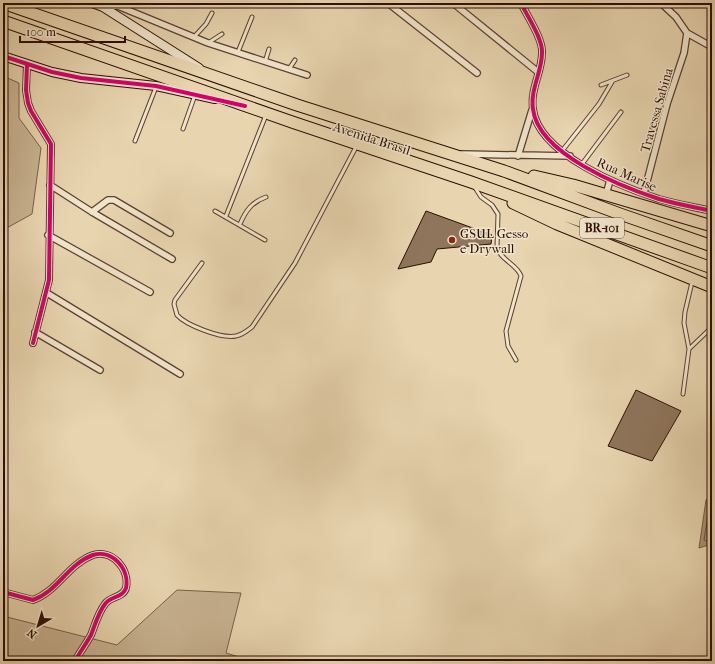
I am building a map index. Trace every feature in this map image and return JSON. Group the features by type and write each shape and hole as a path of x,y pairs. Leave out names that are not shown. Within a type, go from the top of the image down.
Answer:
{"highway":[{"name":"Avenida Brasil","path":"3,3 214,76 504,171 712,246"},
{"name":"Avenida Brasil","path":"3,21 245,106 471,182 712,268"},
{"path":"504,171 557,180 712,226"},
{"path":"492,190 535,215 712,287"}],"street":[{"name":"Avenida Brasil","path":"92,3 103,7 214,76"},
{"path":"388,3 477,73"},
{"path":"453,3 538,72"},
{"path":"518,156 532,109 532,99 542,48 521,3"},
{"path":"661,3 669,5 687,33 712,47"},
{"path":"103,7 118,6 208,43 307,75"},
{"name":"Travessa Sabina","path":"644,193 667,104 684,52 687,33"},
{"name":"Avenida Brasil","path":"3,56 27,65 81,78 156,86 245,106"},
{"path":"27,65 26,90 28,103 31,111 51,144 48,235 49,280 47,293 34,332 33,343"},
{"name":"Rua Marise","path":"532,109 537,123 543,133 562,151 610,180 677,204 712,211"},
{"path":"450,154 570,156"},
{"path":"606,195 610,180"},
{"path":"50,185 92,212 172,259"},
{"path":"92,212 108,200 114,200 170,233"},
{"path":"48,235 150,292"},
{"path":"47,293 180,374"},
{"path":"34,332 100,370"},
{"path":"3,592 33,600 48,593 75,565 93,555 108,554 113,557 124,573 126,588 123,593 105,603 90,636 75,661"}],"lane":[{"path":"194,37 206,24 212,13"},
{"path":"238,53 252,17"},
{"path":"208,43 222,34"},
{"path":"265,62 269,49"},
{"path":"289,70 295,60"},
{"path":"601,85 627,75"},
{"path":"562,151 599,104 612,82"},
{"path":"135,141 156,86"},
{"path":"183,129 195,95"},
{"path":"582,164 621,112"},
{"path":"226,216 266,113"},
{"path":"202,263 174,304 176,315 198,327 216,334 228,336 243,334 252,327 295,263 358,143"},
{"path":"471,182 481,197 492,204 498,214 498,252 517,269 521,276 506,331 508,346 516,360"},
{"path":"240,224 250,206 257,200 266,197"},
{"path":"215,211 240,224 265,240"},
{"path":"683,394 689,349 684,323 685,312 693,279"},
{"path":"689,349 712,328"}],"shaded area":[{"path":"3,76 19,83 19,118 41,148 32,214 3,230"},
{"path":"177,590 241,593 226,653 252,661 3,661 3,616 117,645"}],"water":[{"path":"712,495 712,544 699,548 706,500"}],"building":[{"name":"GSUL Gesso e Drywall","path":"426,211 492,235 491,244 437,249 431,262 398,269"},
{"path":"636,390 681,411 652,461 608,446"}],"cycle path":[{"path":"521,3 542,47 540,67 533,94 533,109 538,125 550,140 565,154 584,166 624,186 659,199 712,211"},
{"path":"3,56 52,72 81,78 156,86 245,106"},
{"path":"27,65 26,90 28,103 31,111 51,144 49,280 33,343"},
{"path":"3,592 33,600 42,596 84,559 100,554 107,555 118,562 125,574 127,581 126,588 122,594 107,601 99,615 91,635 75,661"}],"place":[{"name":"GSUL Gesso e Drywall","path":"452,240"}]}
